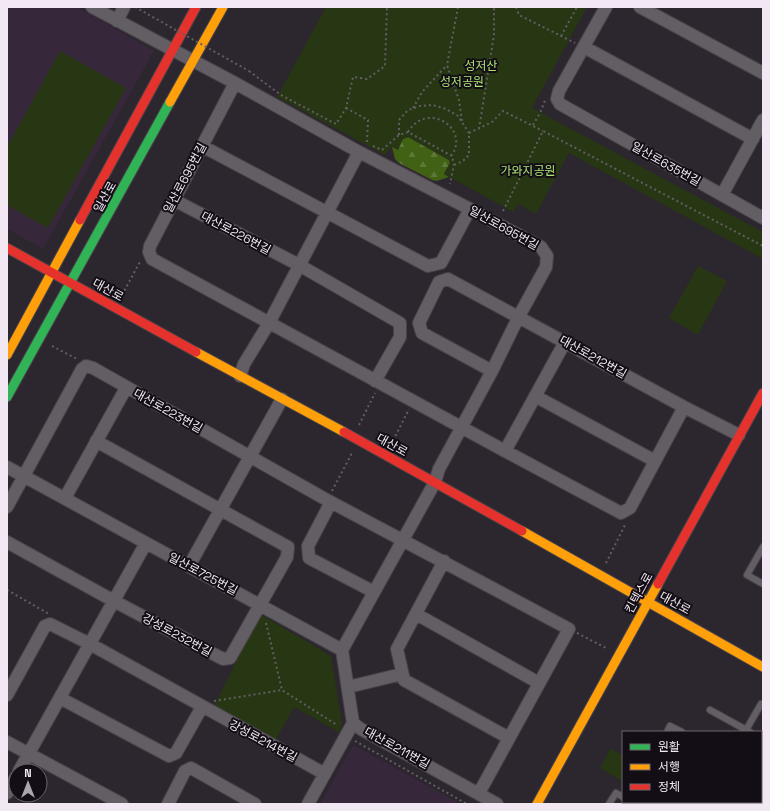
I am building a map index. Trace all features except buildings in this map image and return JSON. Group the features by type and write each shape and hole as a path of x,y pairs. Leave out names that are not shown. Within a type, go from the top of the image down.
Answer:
{"main road":[{"name":"일산로","path":"7,355 196,7"},
{"name":"일산로","path":"7,397 194,62 223,7"},
{"name":"대산로","path":"7,248 435,482 763,667"},
{"name":"킨텍스로","path":"537,804 763,393"}],"street":[{"name":"일산로695번길","path":"92,7 235,83 359,152 541,247 547,256 546,267 519,316 492,371 439,468 435,482"},
{"path":"117,21 124,7"},
{"path":"553,96 559,91 578,48 606,7"},
{"path":"640,7 763,73"},
{"path":"578,48 753,139"},
{"name":"일산로695번길","path":"149,252 150,246 235,83"},
{"name":"일산로635번길","path":"553,96 560,104 763,218"},
{"path":"722,195 763,120"},
{"path":"202,146 428,266 441,263 470,209"},
{"path":"240,376 244,364 269,323 359,152"},
{"name":"대산로226번길","path":"174,200 299,265 400,323 400,337 377,386"},
{"path":"149,252 152,259 269,323 377,386 413,401 621,513 630,508 684,407"},
{"name":"대산로212번길","path":"492,371 422,333 419,323 439,282 448,279 519,316 684,407 739,435"},
{"path":"505,451 565,342"},
{"path":"7,507 82,369 86,366"},
{"name":"대산로223번길","path":"86,366 93,368 126,388 250,456"},
{"path":"65,498 126,388"},
{"path":"535,396 655,461"},
{"path":"189,566 282,399"},
{"path":"96,441 288,546 287,557 260,604"},
{"path":"250,456 331,498 403,540 569,629 479,793"},
{"name":"일산로725번길","path":"7,467 342,650"},
{"path":"342,650 435,482"},
{"path":"331,498 308,546 309,558 374,592"},
{"name":"강성로232번길","path":"7,542 223,659 230,658 260,604"},
{"path":"23,763 146,543"},
{"path":"444,562 397,649 404,680 509,738"},
{"path":"416,614 540,683"},
{"path":"7,695 45,626 50,624 206,704 176,753 169,756 60,698"},
{"name":"대산로211번길","path":"342,650 353,723 497,804"},
{"path":"348,687 402,674"},
{"name":"강성로214번길","path":"206,704 325,774"},
{"path":"308,804 353,723"},
{"path":"7,742 122,804"},
{"path":"168,804 185,770 191,768 255,804"}],"lane":[{"path":"763,547 748,575 763,584"},
{"path":"710,710 748,731 760,704"},
{"path":"668,731 670,726 680,731"},
{"path":"762,791 763,784"},
{"path":"609,804 616,793 622,796"}],"path":[{"path":"135,7 249,71 281,95 336,124 346,108 353,77 367,78 385,66 388,7"},
{"path":"458,7 447,65 459,100 463,122"},
{"path":"479,129 494,36 494,7"},
{"path":"516,7 520,16 576,43 578,48"},
{"path":"561,36 577,7"},
{"path":"413,109 422,92 447,65"},
{"path":"533,125 540,112 553,96"},
{"path":"399,135 398,120 408,110 420,106 433,105 446,109 458,116 470,132 469,155 463,161 454,165"},
{"path":"346,108 368,120 366,143 382,150 399,135 408,132 412,125 420,120 429,116 439,119 455,132 457,142 456,149 452,156 454,165 450,184"},
{"path":"470,132 492,122 503,111 533,125 763,246"},
{"path":"502,211 543,131"},
{"path":"408,132 452,156"},
{"path":"122,295 142,258 149,252"},
{"path":"52,346 81,361 86,366"},
{"path":"357,428 377,386"},
{"path":"391,445 413,401"},
{"path":"331,498 352,453"},
{"path":"606,563 627,521 626,510"},
{"path":"7,590 55,617"},
{"path":"266,623 282,690"},
{"path":"569,629 606,648"},
{"path":"206,704 227,698 282,690 336,725"},
{"path":"220,705 227,698"},
{"path":"354,741 467,804"}],"shaded area":[{"path":"7,7 77,7 154,51 43,249 7,229"},
{"path":"353,745 461,804 320,804"}],"green space":[{"name":"성저공원","path":"326,7 587,7 532,108 763,232 763,259 569,153 536,214 518,204 513,212 444,174 450,163 449,160 409,137 403,139 398,150 392,147 385,155 277,97"},
{"path":"60,51 126,88 48,228 7,205 7,147"},
{"path":"408,137 449,160 450,163 444,174 449,177 437,181 432,180 399,163 395,159 392,147"},
{"path":"698,266 727,281 698,335 669,318"},
{"path":"260,614 331,656 342,724 339,732 294,707 275,741 213,708"},
{"path":"610,749 622,755 622,781 600,768"}],"traffic: fast":[{"path":"7,397 170,102"}],"traffic: slow":[{"path":"170,102 223,7"},
{"path":"7,355 80,220"},
{"path":"196,352 344,432"},
{"path":"522,531 763,667"},
{"path":"537,804 658,584"}],"traffic: jam":[{"path":"80,220 196,7"},
{"path":"7,248 196,352"},
{"path":"658,584 763,393"},
{"path":"344,432 522,531"}],"park label":[{"name":"성저산","path":"481,66"},
{"name":"가와지공원","path":"528,171"}]}
